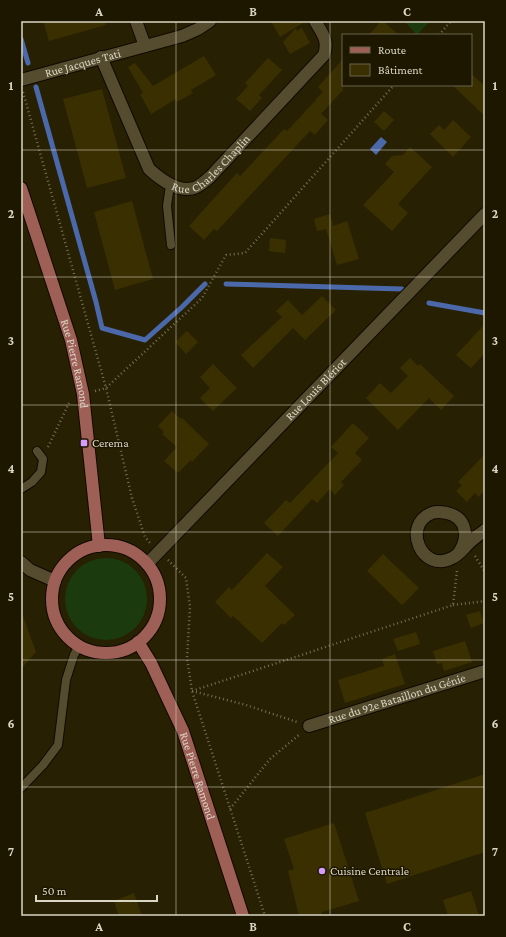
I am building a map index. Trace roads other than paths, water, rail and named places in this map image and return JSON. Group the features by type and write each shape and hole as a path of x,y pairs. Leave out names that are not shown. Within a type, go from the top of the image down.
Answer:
{"main road":[{"name":"Rue Pierre Ramond","path":"21,188 71,340 83,394 99,546"},
{"path":"99,546 117,546 133,553 147,564 156,579 160,596 158,614 150,630 138,642 124,650 109,653 94,652 79,646 64,634 55,618 52,600 55,581 62,568 72,557 84,549 99,546"},
{"name":"Rue Pierre Ramond","path":"138,642 151,663 183,731 243,916"}],"street":[{"path":"136,21 145,46"},
{"name":"Rue Jacques Tati","path":"21,80 182,36 198,29 210,21"},
{"name":"Rue Charles Chaplin","path":"101,57 149,169 164,182 170,185 193,188 210,177 324,54 327,46 324,36 315,21"},
{"name":"Rue Louis Blériot","path":"147,564 485,214"},
{"path":"458,554 466,539 465,530 460,520 453,514 440,512 432,513 425,518 418,529 416,537 422,552 434,560 443,561 451,559 458,554 485,530"},
{"path":"21,562 30,570 55,581"},
{"name":"Rue du 92e Bataillon du Génie","path":"309,726 485,671"}],"lane":[{"path":"170,185 167,206 171,245"},
{"path":"21,489 32,482 41,472 43,459 37,451"},
{"path":"21,788 43,765 58,745 66,680 74,654 79,646"}],"water":[{"path":"381,137 387,142 376,155 370,149"}],"waterway":[{"path":"21,39 28,63"},
{"path":"36,87 102,328 145,340 205,284"},
{"path":"226,284 402,289"},
{"path":"429,303 485,313"}],"place":[{"name":"Cerema","path":"84,443"},
{"name":"Cuisine Centrale","path":"322,871"}]}
